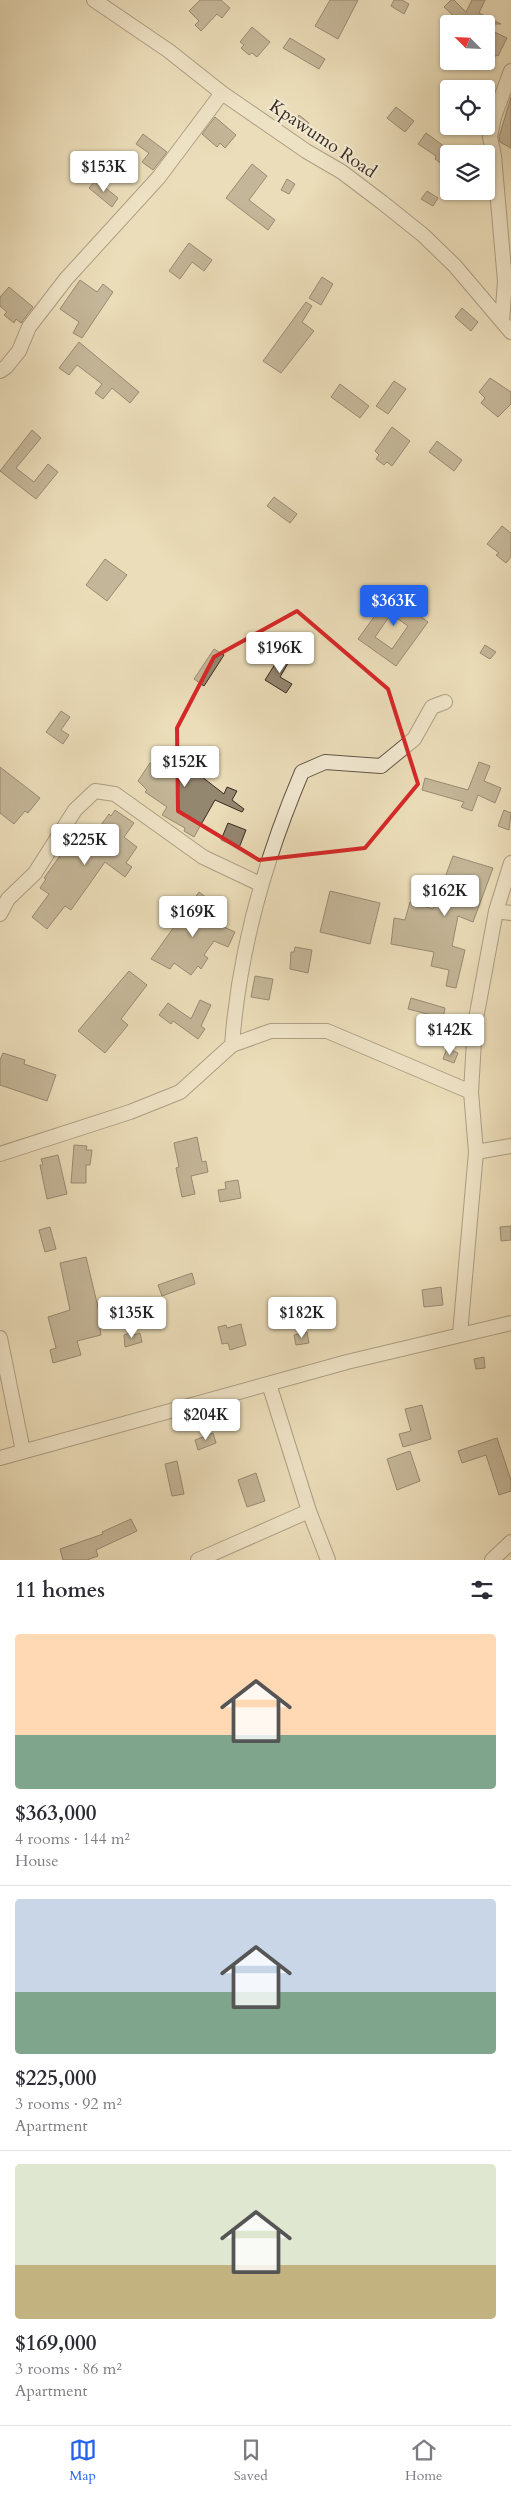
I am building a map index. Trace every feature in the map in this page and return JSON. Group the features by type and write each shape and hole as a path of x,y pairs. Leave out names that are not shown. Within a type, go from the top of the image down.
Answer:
{"street":[{"name":"Kpawumo Road","path":"94,0 169,51 222,93 306,151 342,172 397,214 455,266 511,332"},
{"path":"502,321 505,281 494,156 490,137 494,117 511,71"},
{"path":"0,371 6,367 18,351 29,327 66,279 159,177 222,93"},
{"path":"232,1045 235,1002 260,884 285,811 302,772 325,762 381,766 414,739 432,707 445,702"},
{"path":"0,914 8,899 35,873 75,810 95,790 114,794 203,857 260,884"},
{"path":"460,1334 476,1152 471,1092 475,1024 496,911 511,863"},
{"path":"496,911 511,913"},
{"path":"0,1154 130,1112 180,1092 232,1045 271,1031 327,1031 471,1092"},
{"path":"476,1152 511,1146"},
{"path":"0,1458 269,1384 460,1334 511,1323"},
{"path":"0,1338 23,1451"},
{"path":"269,1384 309,1511 328,1560"},
{"path":"198,1560 309,1511"},
{"path":"492,1560 511,1542"}],"highlighted area":[{"path":"297,611 388,689 418,784 365,848 259,860 178,811 177,728 214,657"}],"building":[{"path":"200,0 221,0 230,8 222,18 217,14 201,31 195,25 199,21 189,11"},
{"path":"330,0 358,0 338,39 315,26"},
{"path":"394,0 402,0 409,4 404,14 391,6"},
{"path":"451,0 454,0 466,12 472,0 485,0 479,13 483,15 453,15 444,7"},
{"path":"252,27 270,42 257,57 252,53 249,55 241,48 244,45 240,42"},
{"path":"495,32 507,38 498,56 495,57"},
{"path":"290,38 325,59 319,69 283,48"},
{"path":"511,97 511,148 500,142 499,137"},
{"path":"396,107 414,121 405,132 387,118"},
{"path":"299,115 309,123 304,130 294,122"},
{"path":"215,117 236,135 225,148 220,143 217,147 202,134"},
{"path":"426,133 442,145 440,145 440,163 435,159 436,156 418,144"},
{"path":"143,134 167,152 153,170 142,162 149,153 136,144"},
{"path":"252,164 267,176 249,200 275,220 268,230 226,198"},
{"path":"287,179 295,184 289,194 281,190"},
{"path":"96,180 118,198 112,207 89,188"},
{"path":"427,191 438,198 433,206 421,199"},
{"path":"189,243 212,260 204,271 192,262 180,279 169,271"},
{"path":"322,277 333,284 321,305 309,298"},
{"path":"80,280 97,292 103,284 113,292 82,338 73,333 79,322 60,309"},
{"path":"9,287 33,307 21,323 16,319 14,323 4,315 7,312 0,306 0,297"},
{"path":"306,302 312,306 302,322 314,331 281,373 263,361"},
{"path":"462,308 478,322 471,331 455,317"},
{"path":"79,342 139,392 130,403 112,388 103,399 95,393 102,384 77,365 69,375 59,368"},
{"path":"490,378 511,392 511,404 498,417 481,403 485,398 479,392"},
{"path":"394,381 406,389 388,414 376,406"},
{"path":"340,384 369,406 360,418 331,397"},
{"path":"392,427 410,441 392,466 387,462 384,465 376,459 379,455 375,451"},
{"path":"32,430 41,438 16,468 34,482 48,464 58,472 36,499 0,471"},
{"path":"437,441 462,460 454,471 429,452"},
{"path":"274,497 297,514 290,523 267,506"},
{"path":"502,526 511,533 511,557 506,563 496,555 499,553 487,544"},
{"path":"105,559 127,575 107,601 86,585"},
{"path":"397,585 414,599 407,607 428,622 396,666 358,639","holes":["391,614 408,626 392,649 375,637"]},
{"path":"485,645 496,652 490,659 480,653"},
{"path":"214,649 224,655 204,686 194,679"},
{"path":"282,653 291,658 280,677 292,684 286,693 265,680"},
{"path":"61,711 70,717 61,730 69,735 63,744 46,732"},
{"path":"209,746 219,754 202,777 224,794 227,787 237,791 232,800 244,809 242,812 215,800 194,837 184,831 185,828 162,815 167,807 145,792 147,790 138,781 150,763 155,765 165,749 178,758 184,749 199,759"},
{"path":"479,762 490,766 484,781 501,788 495,803 478,795 472,811 461,807 464,802 422,790 425,778 468,790"},
{"path":"0,767 40,798 28,813 25,811 14,824 0,813"},
{"path":"115,810 134,823 124,837 137,847 126,863 132,867 125,877 105,862 71,910 65,906 47,929 32,917 49,894 40,888 46,879 44,878 70,842 76,846 89,828 95,833 109,814 111,816"},
{"path":"504,810 511,813 509,830 498,826"},
{"path":"228,823 246,830 239,848 221,840"},
{"path":"453,856 493,868 473,922 458,916 452,946 465,950 456,988 446,986 449,970 431,966 434,952 391,944 394,918 405,920 410,902 433,909"},
{"path":"330,891 380,903 370,944 320,932"},
{"path":"199,892 216,905 206,919 235,932 228,947 214,941 204,955 208,958 201,969 198,966 191,975 174,963 170,969 151,959"},
{"path":"295,947 312,950 308,973 290,969 291,952 294,952"},
{"path":"129,971 147,985 121,1019 128,1025 105,1053 78,1031"},
{"path":"255,976 273,979 269,1000 251,997"},
{"path":"411,998 445,1008 443,1018 408,1009"},
{"path":"200,1000 211,1005 201,1026 205,1029 198,1039 173,1021 171,1024 159,1015 168,1003 191,1019"},
{"path":"447,1048 458,1053 454,1063 443,1059"},
{"path":"3,1053 25,1060 24,1064 56,1075 47,1101 0,1085 0,1060"},
{"path":"197,1137 202,1162 206,1161 208,1172 191,1176 195,1194 182,1197 176,1168 179,1167 174,1143"},
{"path":"74,1145 87,1146 86,1150 92,1150 90,1165 86,1165 86,1183 71,1183"},
{"path":"58,1155 67,1194 47,1199 40,1165 43,1165 41,1159"},
{"path":"238,1180 241,1198 220,1202 218,1190 226,1189 225,1182"},
{"path":"511,1226 511,1240 501,1241 500,1227"},
{"path":"50,1227 56,1249 45,1252 39,1230"},
{"path":"86,1257 103,1328 100,1329 101,1335 77,1341 81,1355 53,1363 50,1350 56,1348 48,1317 70,1310 60,1263"},
{"path":"192,1273 195,1284 162,1296 158,1285"},
{"path":"441,1287 443,1305 424,1307 422,1290"},
{"path":"241,1324 246,1345 230,1350 228,1343 222,1344 218,1327 226,1325 227,1328"},
{"path":"133,1332 134,1335 140,1333 142,1342 125,1347 124,1335"},
{"path":"307,1332 309,1343 296,1345 294,1335"},
{"path":"484,1357 485,1368 476,1369 474,1359"},
{"path":"422,1405 431,1439 403,1447 399,1434 411,1431 405,1409"},
{"path":"213,1433 216,1443 198,1450 195,1440"},
{"path":"497,1438 511,1480 511,1491 499,1495 486,1455 462,1463 458,1451"},
{"path":"410,1451 420,1481 397,1490 387,1459"},
{"path":"177,1461 184,1494 172,1496 165,1464"},
{"path":"256,1473 265,1501 247,1507 238,1480"},
{"path":"131,1519 137,1531 96,1550 98,1556 87,1560 63,1560 60,1549 103,1534 102,1532"}]}
